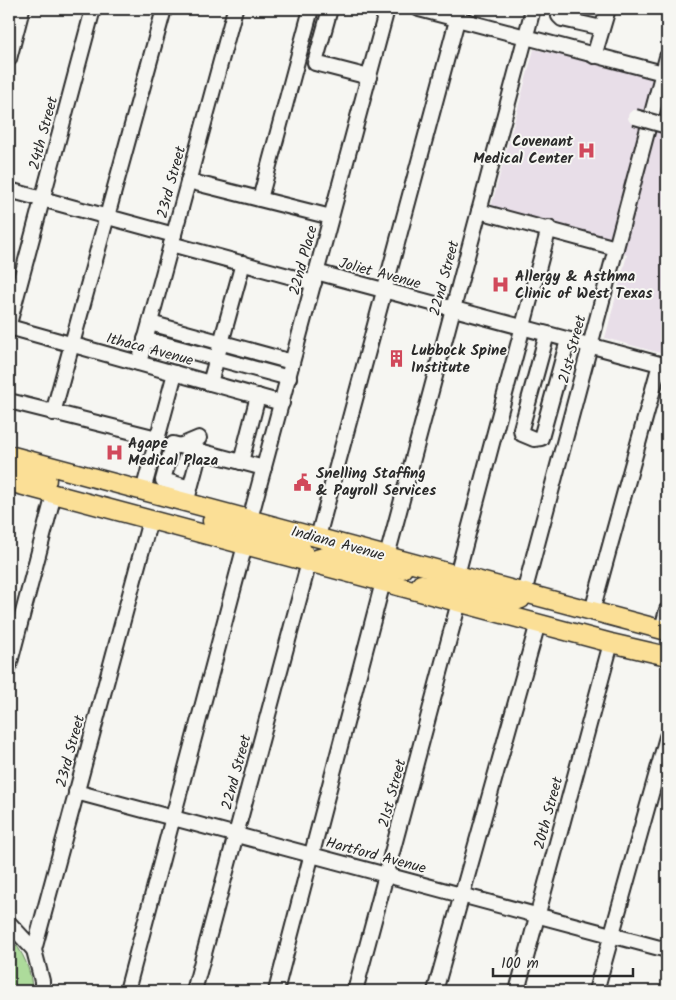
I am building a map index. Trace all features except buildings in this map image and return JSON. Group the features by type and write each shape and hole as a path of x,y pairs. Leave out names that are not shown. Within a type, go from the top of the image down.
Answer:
{"main road":[{"name":"Indiana Avenue","path":"9,455 143,491 188,495 250,519 665,630"},
{"path":"9,469 62,485 150,520"},
{"name":"Indiana Avenue","path":"9,482 538,624 667,656"},
{"path":"188,495 212,521 300,547 305,552 309,562 324,556 346,558 380,567 453,574"},
{"path":"384,582 433,584 460,588 513,602 520,599 524,592"}],"street":[{"path":"9,58 22,9"},
{"name":"24th Street","path":"9,326 93,9"},
{"path":"53,413 164,9"},
{"name":"23rd Street","path":"139,363 235,9"},
{"path":"260,199 311,9"},
{"path":"330,9 315,62 369,77"},
{"name":"22nd Place","path":"250,519 387,9"},
{"path":"419,9 458,14 526,37 663,73"},
{"name":"22nd Street","path":"387,556 533,9"},
{"path":"561,9 559,16 562,19 602,28"},
{"path":"594,56 605,9"},
{"path":"318,537 458,14"},
{"name":"21st Street","path":"524,592 667,57"},
{"path":"634,118 667,126"},
{"path":"188,181 331,217"},
{"name":"Joliet Avenue","path":"9,190 108,217 243,264 385,291 663,365"},
{"path":"479,211 549,228 616,248"},
{"path":"453,574 523,328 549,228"},
{"path":"210,383 243,264"},
{"path":"150,323 292,362"},
{"name":"Ithaca Avenue","path":"9,326 282,403"},
{"path":"547,334 521,429 522,434 534,438 541,438 568,340"},
{"path":"146,339 289,378"},
{"path":"592,611 663,365"},
{"path":"143,491 175,373"},
{"path":"241,462 258,396"},
{"path":"9,401 157,438"},
{"path":"204,446 188,495 163,480 173,444 180,446 204,446 241,462 264,468"},
{"path":"9,666 54,494"},
{"name":"23rd Street","path":"42,991 42,980 34,950 150,520"},
{"path":"128,991 245,545"},
{"name":"22nd Street","path":"194,991 309,562"},
{"path":"276,991 384,582"},
{"name":"21st Street","path":"355,991 460,602"},
{"path":"665,630 667,610"},
{"path":"435,991 460,895 538,624"},
{"name":"20th Street","path":"517,991 611,643"},
{"path":"596,991 667,737"},
{"name":"Hartford Avenue","path":"76,792 667,950"},
{"path":"9,923 34,950"}],"shaded area":[{"name":"Covenant Medical Center","path":"534,49 667,81 667,355 605,338 627,255 488,218"}],"green space":[{"path":"9,937 26,962 32,991 9,991"}],"place":[{"name":"Covenant Medical Center","path":"587,150"},
{"name":"Allergy & Asthma Clinic of West Texas","path":"501,285"},
{"name":"Lubbock Spine Institute","path":"397,359"},
{"name":"Agape Medical Plaza","path":"114,452"},
{"name":"Snelling Staffing & Payroll Services","path":"302,482"}]}
